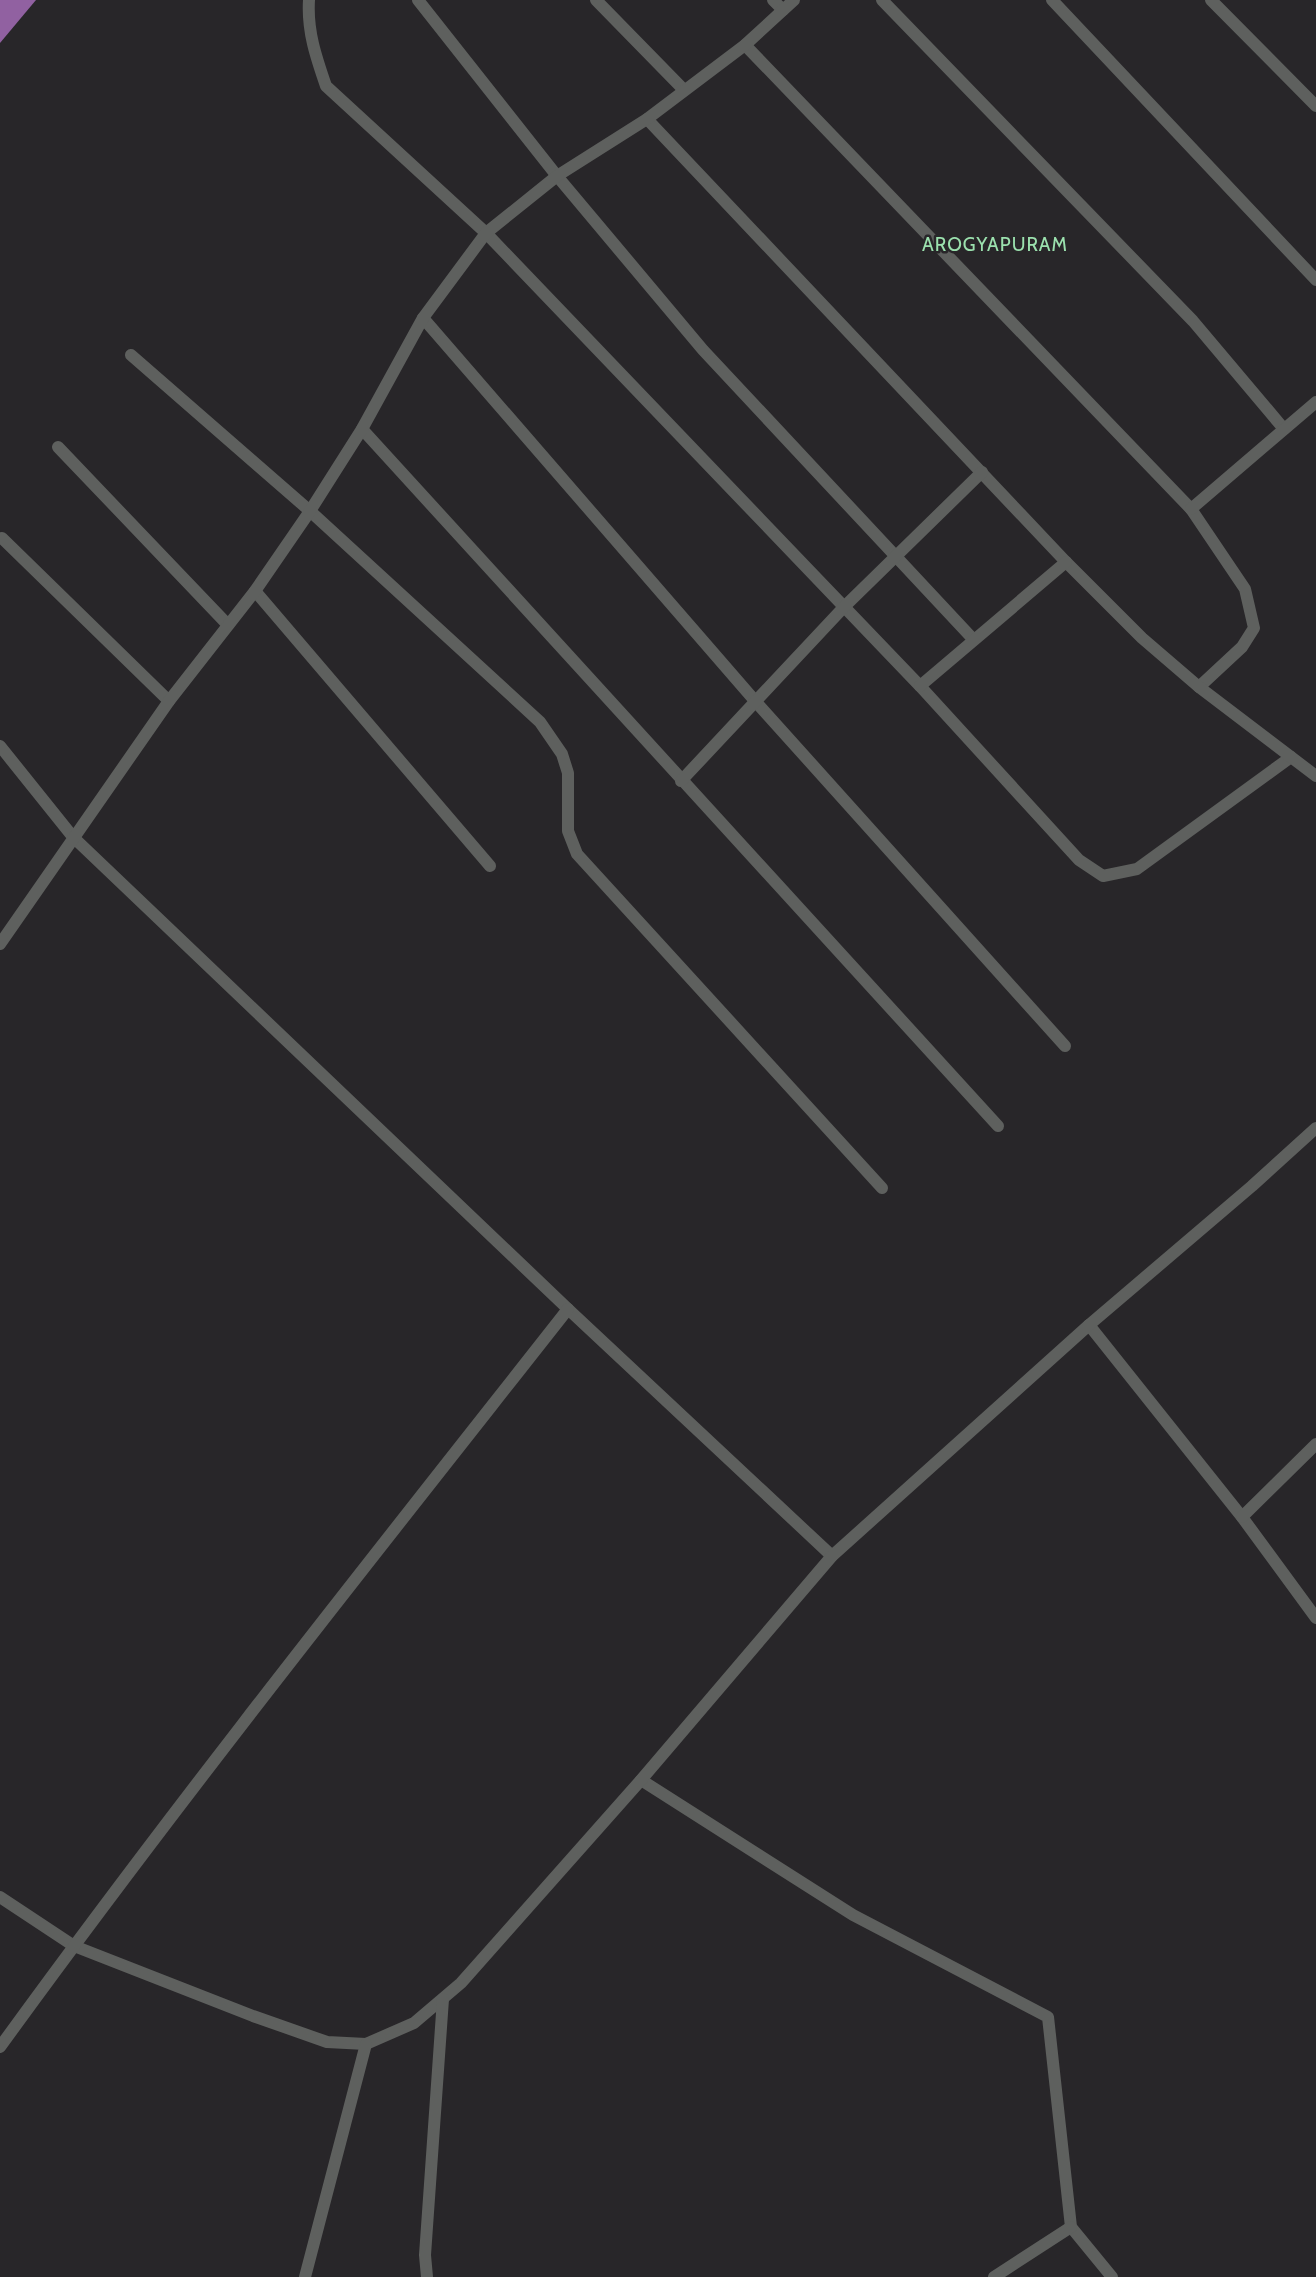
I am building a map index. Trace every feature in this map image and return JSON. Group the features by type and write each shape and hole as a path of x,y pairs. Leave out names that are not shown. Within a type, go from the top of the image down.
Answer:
{"street":[{"path":"309,0 308,20 314,52 326,86 486,233 920,686 1078,860 1103,876 1137,869 1291,757"},
{"path":"418,0 557,176 703,350 973,639"},
{"path":"596,0 684,90"},
{"path":"773,0 783,10"},
{"path":"0,944 73,837 170,701 255,591 310,511 362,429 423,318 486,233 557,176 647,119 745,44 794,0"},
{"path":"882,0 1193,321 1284,429"},
{"path":"1052,0 1316,280"},
{"path":"1211,0 1316,106"},
{"path":"745,44 1191,509 1245,589 1254,628 1242,647 1199,687"},
{"path":"647,119 1066,562 1142,638 1199,687 1316,776"},
{"path":"423,318 756,702 1065,1046"},
{"path":"131,355 310,511 540,722 562,754 568,773 568,831 577,854 882,1188"},
{"path":"1191,509 1316,402"},
{"path":"362,429 998,1126"},
{"path":"58,447 228,625"},
{"path":"681,780 844,607 982,472"},
{"path":"2,538 170,701"},
{"path":"920,686 973,639 1066,562"},
{"path":"255,591 490,866"},
{"path":"0,746 73,837 568,1308 832,1556"},
{"path":"0,1897 74,1946 253,2016 327,2042 366,2044 414,2023 462,1983 641,1780 832,1556 1089,1325 1252,1186 1316,1128"},
{"path":"0,2048 74,1946 302,1648 568,1308"},
{"path":"1089,1325 1242,1517 1316,1618"},
{"path":"1242,1517 1316,1444"},
{"path":"641,1780 853,1915 1048,2016 1071,2227 1112,2277"},
{"path":"427,2277 425,2255 442,1999"},
{"path":"306,2277 366,2044"},
{"path":"994,2277 1071,2227"}],"shaded area":[{"path":"0,0 36,0 0,43"}],"district":[{"name":"AROGYAPURAM","path":"995,244"}]}
